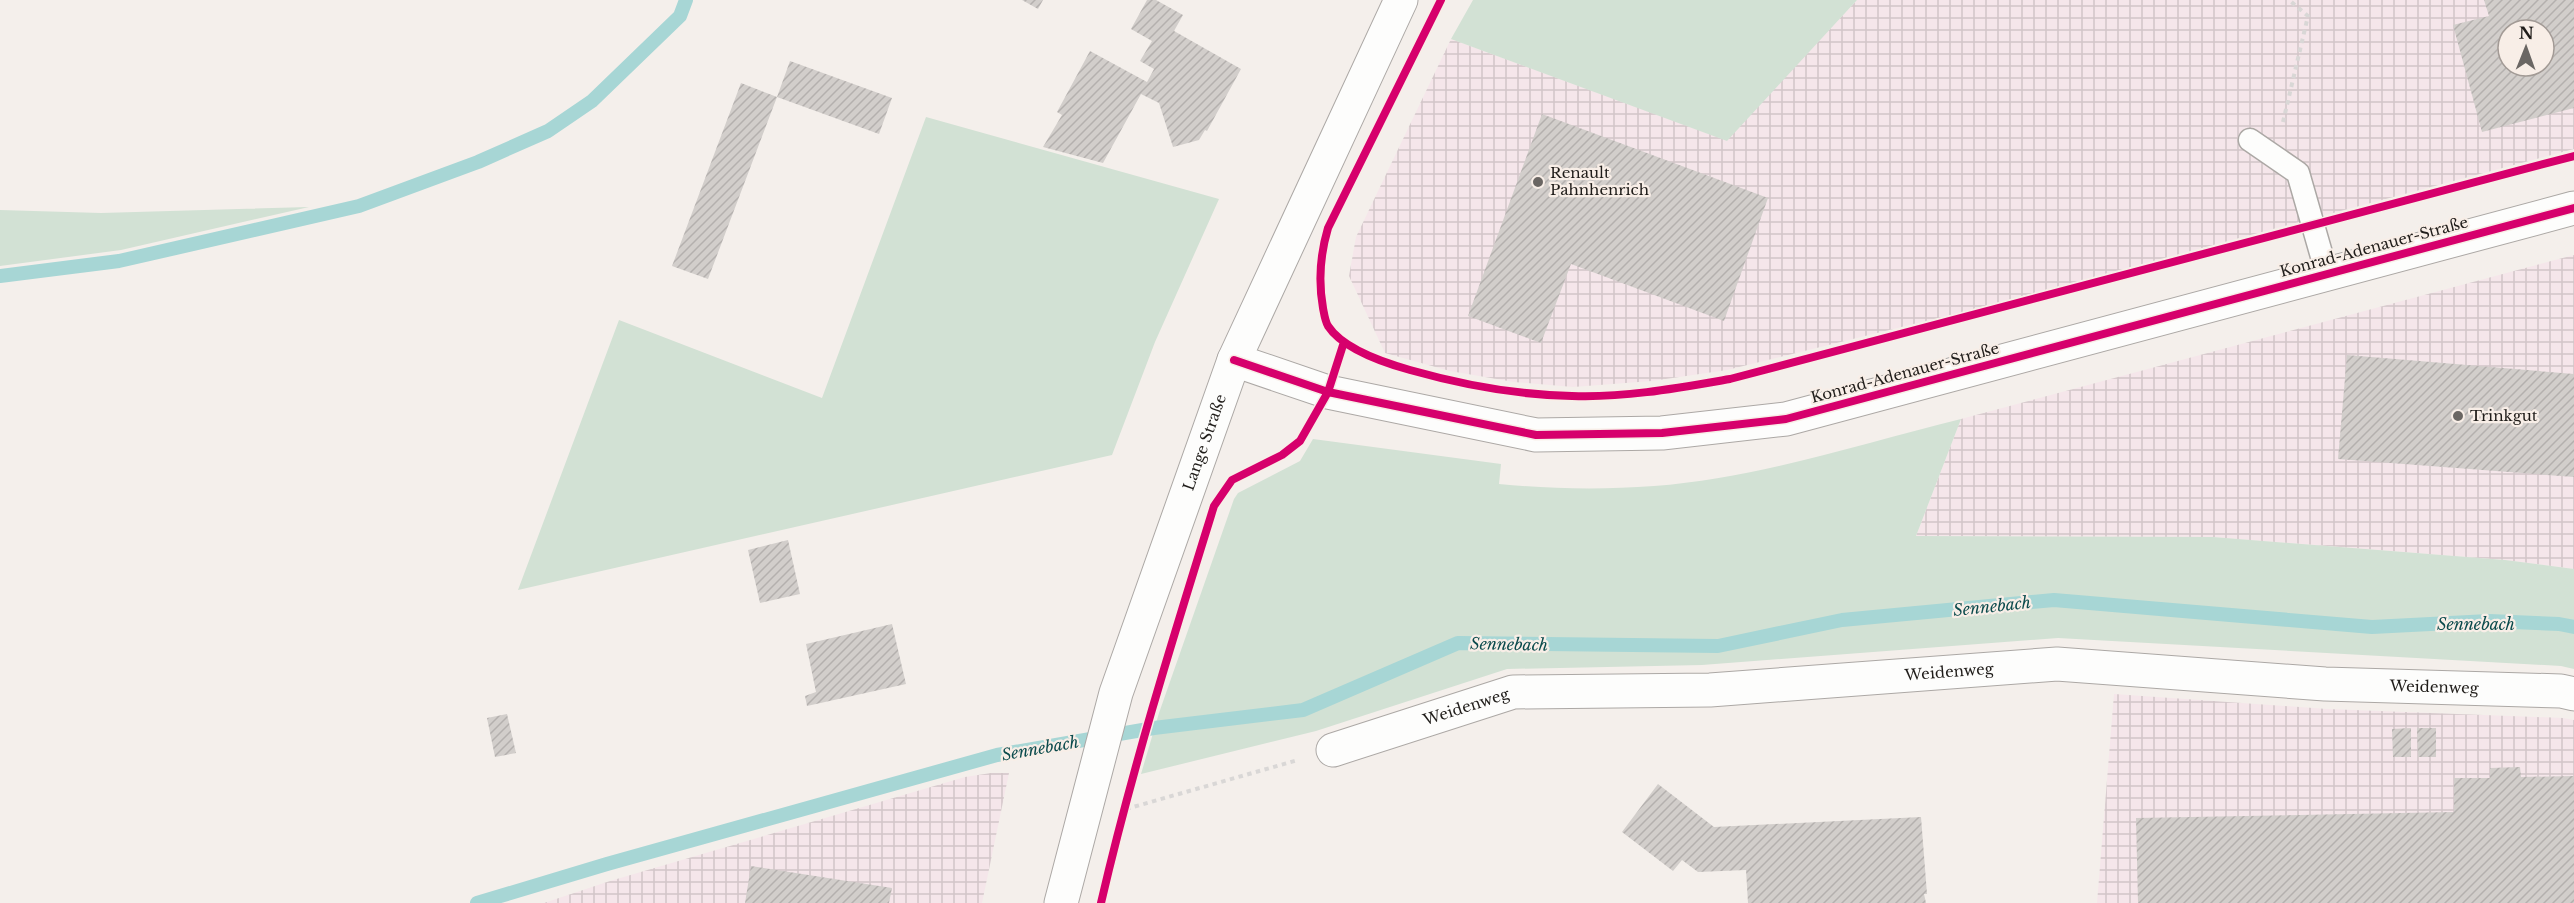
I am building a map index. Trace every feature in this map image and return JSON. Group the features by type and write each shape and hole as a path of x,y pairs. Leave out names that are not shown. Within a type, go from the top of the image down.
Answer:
{"street":[{"name":"Lange Straße","path":"1060,903 1116,693 1234,360 1401,0"},
{"name":"Konrad-Adenauer-Straße","path":"1234,360 1328,392 1536,435 1662,433 1786,419 2574,207"},
{"name":"Weidenweg","path":"1333,750 1512,692 1710,690 2057,664 2325,684 2561,691 2574,694"}],"lane":[{"path":"2250,140 2298,173 2327,274"}],"path":[{"path":"2275,157 2308,16 2289,0"},
{"path":"1087,800 1123,810 1333,750"}],"shaded area":[{"path":"1857,0 2574,0 2574,149 1950,315 1727,370 1652,381 1573,387 1514,382 1450,371 1385,353 1349,276 1356,237 1451,39 1726,140"},
{"path":"2574,255 2574,569 2505,560 2213,537 1916,536 1961,419"},
{"path":"2114,694 2327,709 2574,720 2574,903 2097,903"},
{"path":"1009,773 982,903 544,903 610,881 965,777"}],"green space":[{"path":"1473,0 1857,0 1727,141 1451,39"},
{"path":"926,117 1219,199 1155,342 1112,455 518,590 619,320 822,398"},
{"path":"309,207 121,250 0,266 0,210 101,213"},
{"path":"1961,419 1916,536 2213,537 2505,560 2574,569 2574,669 2561,666 2058,638 1702,665 1507,669 1316,731 1141,774 1159,713 1234,499 1238,493 1300,461 1313,439 1501,464 1499,484 1557,488 1615,488 1693,482 1732,476 1809,459"}],"building":[{"path":"1022,0 1043,0 1038,9"},
{"path":"1147,0 1156,0 1183,15 1174,31 1241,69 1207,131 1205,130 1199,140 1173,147 1159,103 1141,94 1103,163 1043,147 1062,115 1057,112 1090,51 1147,82 1154,69 1140,61 1152,41 1131,29"},
{"path":"2484,0 2574,0 2574,108 2482,132 2453,25 2489,16"},
{"path":"790,61 892,98 879,134 777,97"},
{"path":"741,83 777,97 708,279 672,266"},
{"path":"1542,114 1768,198 1724,321 1571,264 1541,343 1468,316"},
{"name":"Trinkgut","path":"2347,355 2574,374 2574,477 2338,459"},
{"path":"788,540 800,594 760,603 748,550"},
{"path":"892,624 906,684 807,706 805,696 816,692 806,644"},
{"path":"507,714 516,753 495,757 487,718"},
{"path":"2411,728 2411,757 2393,757 2392,729"},
{"path":"2417,728 2436,728 2436,757 2418,757"},
{"path":"2520,767 2521,777 2574,776 2574,903 2138,903 2136,818 2454,812 2454,778 2490,778 2490,768"},
{"path":"1658,784 1714,827 1921,817 1926,903 1748,903 1746,870 1698,872 1682,860 1673,871 1622,832"},
{"path":"751,866 892,888 889,903 745,903"}],"waterway":[{"path":"0,276 119,261 359,206 478,162 548,131 592,101 680,16 686,0"},
{"name":"Sennebach","path":"477,903 607,864 997,755 1154,728 1303,710 1458,643 1718,646 1842,620 2054,600 2372,627 2489,621 2559,624 2574,627"}],"cycle path":[{"path":"1441,0 1328,228 1321,268 1323,308 1327,324 1335,334 1365,354 1430,375 1470,385 1511,391 1551,395 1611,395 1651,392 1730,379 2574,156"},
{"path":"1234,360 1328,392 1536,435 1662,433 1786,419 2574,208"},
{"path":"1101,903 1168,654 1214,506 1232,480 1282,455 1300,441 1328,392 1344,342"}],"place":[{"name":"Renault Pahnhenrich","path":"1538,182"},
{"name":"Trinkgut","path":"2458,416"}]}
